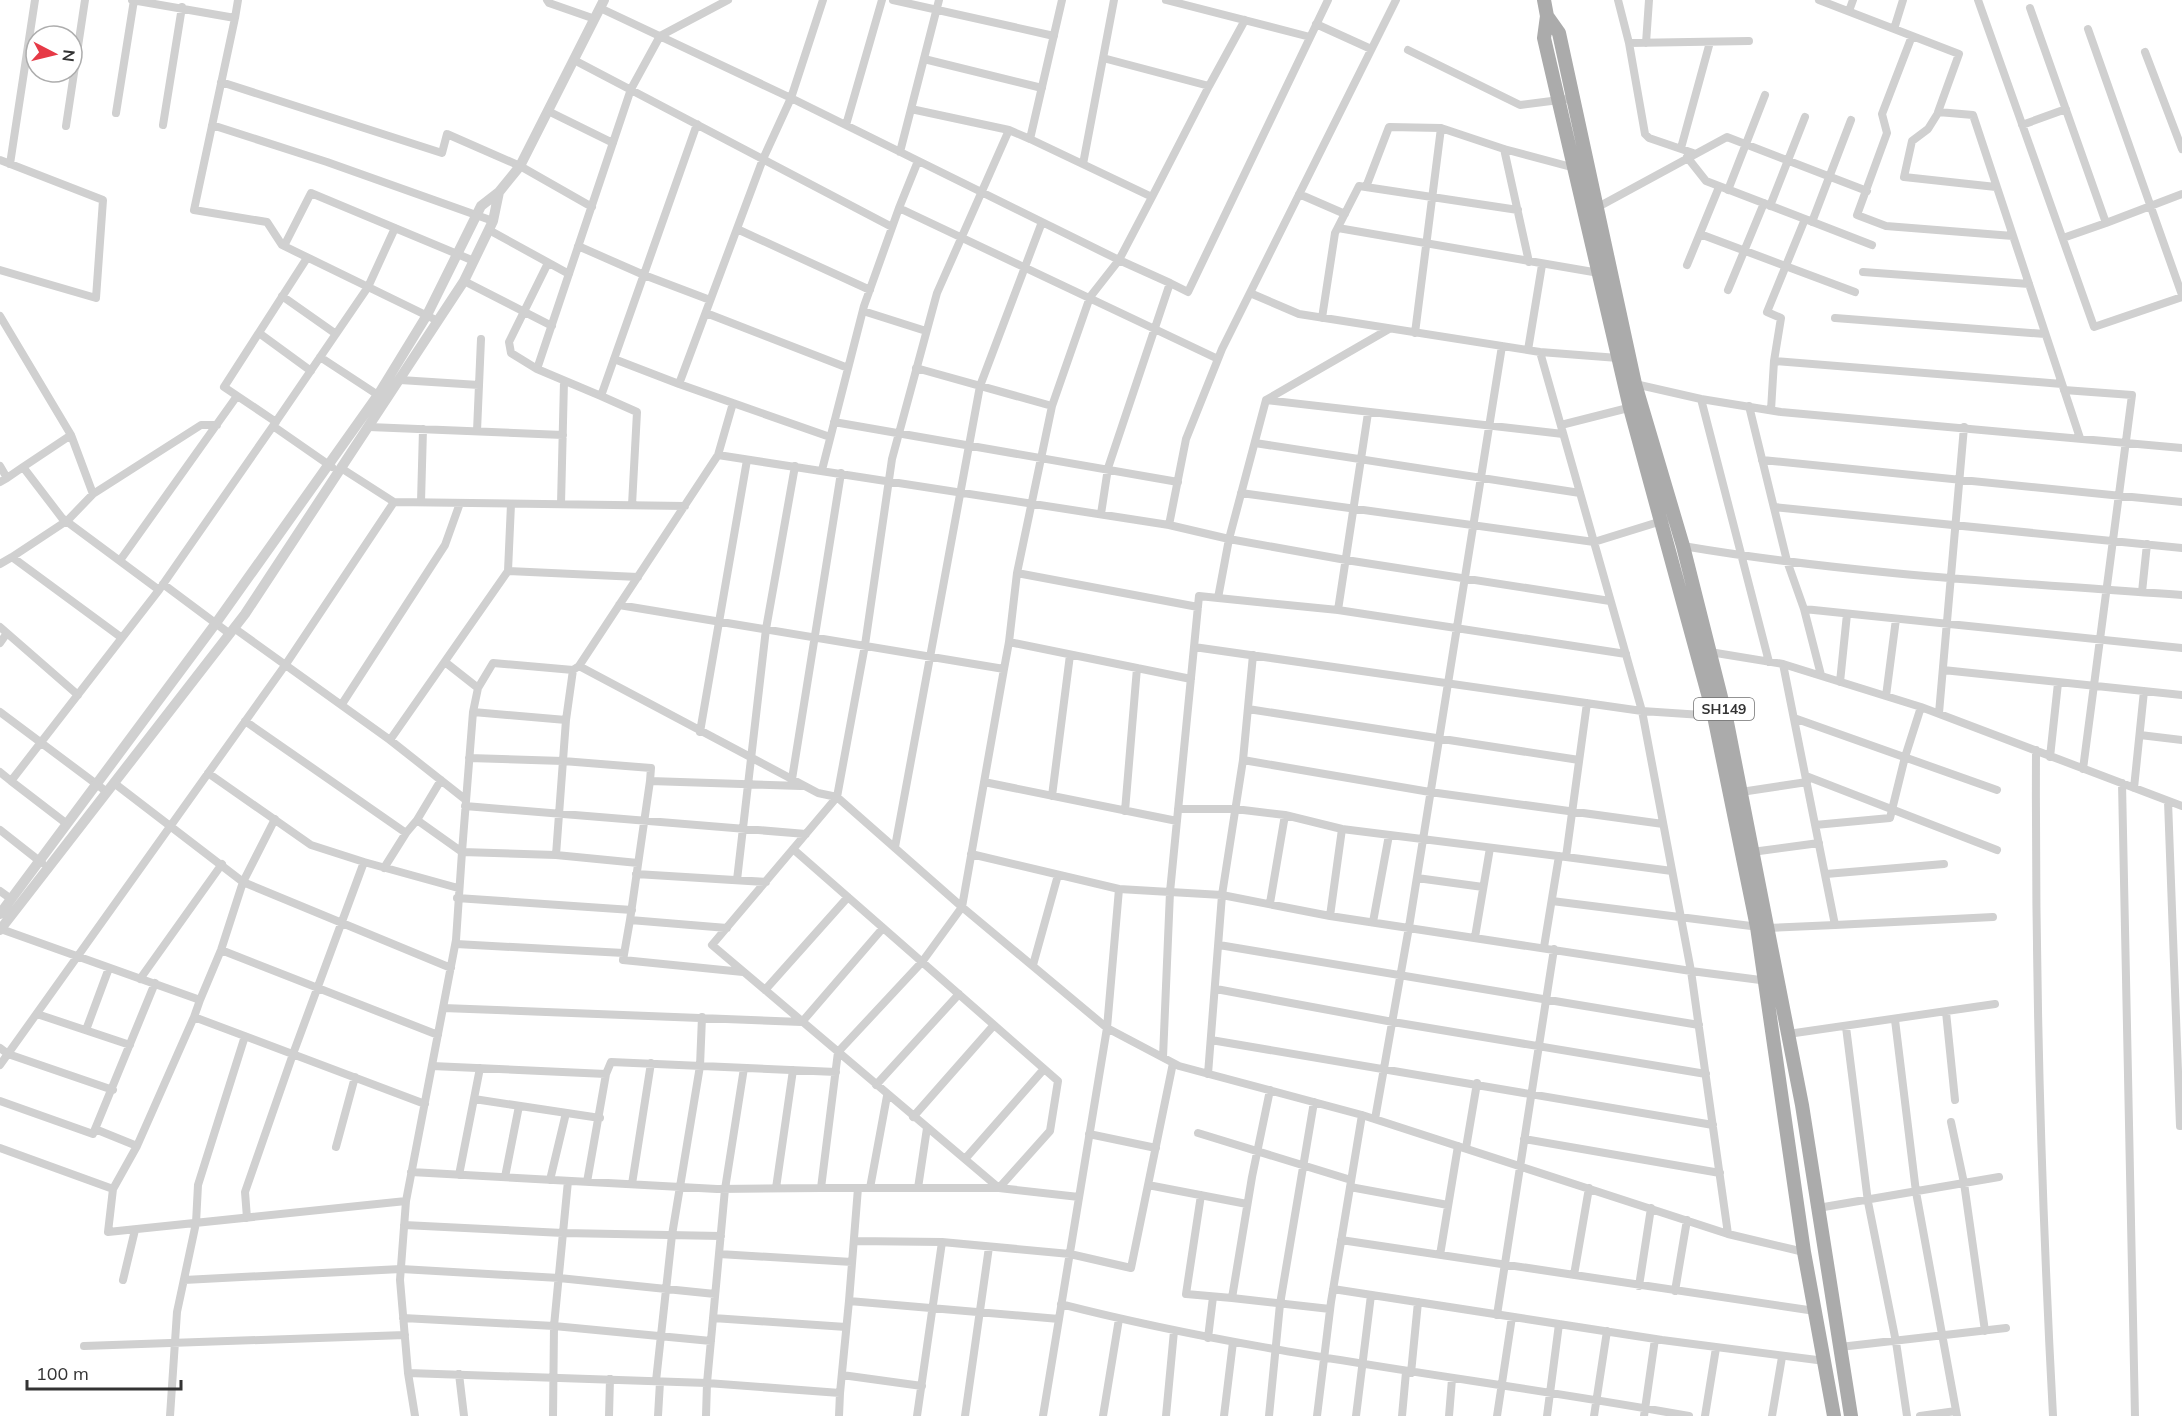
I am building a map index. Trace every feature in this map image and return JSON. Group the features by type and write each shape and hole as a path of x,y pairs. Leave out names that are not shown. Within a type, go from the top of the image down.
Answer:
{"main road":[{"name":"SH149","path":"1544,0 1547,16 1544,38 1618,358 1635,406 1668,519 1741,792 1762,928"},
{"name":"SH149","path":"1547,16 1559,33 1575,98 1635,384 1635,406"},
{"name":"SH149","path":"1668,519 1683,546 1710,652 1720,716 1762,928 1771,981 1804,1252 1834,1416"},
{"name":"SH149","path":"1771,981 1788,1034 1851,1416"}],"street":[{"path":"10,164 35,0"},
{"path":"66,126 85,0"},
{"path":"116,113 133,0 171,2 182,7 236,18"},
{"path":"238,0 194,210 267,222 284,246 438,321"},
{"path":"547,0 549,3 595,19"},
{"path":"537,369 631,89 660,36 728,0"},
{"path":"679,384 763,159 791,98 824,0"},
{"path":"846,125 882,0"},
{"path":"893,0 1054,36"},
{"path":"900,152 939,0"},
{"path":"1030,139 1062,0"},
{"path":"1083,164 1114,0"},
{"path":"1166,0 1310,37"},
{"path":"200,1000 0,929 45,864 67,824 96,784 216,624 369,427 477,215 486,200 499,192 520,166 602,4 660,36 1188,292 1328,0"},
{"path":"1169,525 1186,439 1218,359 1396,0"},
{"path":"1618,0 1629,43 1645,134 1649,138 1681,148 1690,155 1706,182 1872,245"},
{"path":"1646,43 1649,0"},
{"path":"1819,0 1959,54 1938,112 1928,129 1912,141 1904,177 1996,187"},
{"path":"1849,11 1853,0"},
{"path":"1894,29 1903,0"},
{"path":"1978,0 2094,327 2182,296 2152,205 2088,29"},
{"path":"163,124 182,7"},
{"path":"2030,8 2106,223"},
{"path":"821,1188 838,1053 922,962 962,907 1004,669 1017,573 1031,502 1052,406 1090,297 1119,260 1245,20"},
{"path":"1316,24 1371,49"},
{"path":"1912,36 1882,114 1887,133 1857,215 1886,226 2013,237"},
{"path":"1629,43 1749,41"},
{"path":"1681,148 1710,42"},
{"path":"1408,50 1520,105 1575,98"},
{"path":"2145,52 2179,130 2182,149"},
{"path":"1102,58 1209,86"},
{"path":"924,59 1042,88"},
{"path":"574,60 892,226"},
{"path":"221,82 442,153 447,134 520,166 591,207"},
{"path":"1687,265 1700,234 1746,144 1765,95"},
{"path":"911,109 1009,130 1152,197"},
{"path":"2022,125 2066,109"},
{"path":"548,111 613,143"},
{"path":"1938,112 1972,115 2080,438"},
{"path":"1728,290 1788,161 1805,117"},
{"path":"1772,410 1774,361 1781,318 1767,312 1785,267 1830,176 1851,120"},
{"path":"601,396 697,124"},
{"path":"212,125 477,215 548,263 569,274"},
{"path":"1366,187 1389,127 1441,128 1504,149 1590,171"},
{"path":"1415,333 1441,128"},
{"path":"999,1188 887,1096 712,945 837,797 865,645 889,480 899,432 937,293 1009,130"},
{"path":"1598,207 1725,137 1867,190"},
{"path":"1504,149 1529,262"},
{"path":"0,160 103,200 96,298 0,270"},
{"path":"822,470 863,311 898,208 918,161"},
{"path":"1322,318 1338,228 1359,186 1518,210"},
{"path":"0,914 10,899 45,864 110,788 232,631 382,398 400,380 464,281 491,226 499,192"},
{"path":"284,246 311,193 474,261"},
{"path":"1299,194 1345,214"},
{"path":"2063,238 2182,194"},
{"path":"898,208 1026,266 1218,359"},
{"path":"895,847 932,657 980,386 1042,222"},
{"path":"11,781 161,587 368,287 395,228"},
{"path":"1338,228 1426,242 1542,265 1599,273"},
{"path":"737,229 870,290"},
{"path":"1700,234 1855,292"},
{"path":"578,246 644,275 711,300"},
{"path":"307,258 224,387 336,468 394,502 685,506"},
{"path":"548,263 508,347 511,353 537,369 637,412 632,505"},
{"path":"1528,350 1542,265"},
{"path":"1863,272 2029,284"},
{"path":"464,281 552,326"},
{"path":"1101,514 1108,468 1153,328 1170,283"},
{"path":"1250,293 1299,314 1540,352 1618,358"},
{"path":"282,296 336,334"},
{"path":"863,311 926,331"},
{"path":"706,313 848,368"},
{"path":"0,316 71,435 93,494"},
{"path":"1835,318 2045,334"},
{"path":"1218,598 1229,538 1266,400 1389,328"},
{"path":"259,333 311,370"},
{"path":"477,431 481,339"},
{"path":"1376,1119 1401,977 1502,346"},
{"path":"1540,352 1642,711 1691,971 1728,1234"},
{"path":"320,357 382,398"},
{"path":"614,359 830,437"},
{"path":"1774,361 2132,395 2124,442 2083,769"},
{"path":"916,368 1052,406"},
{"path":"400,380 479,385"},
{"path":"561,504 564,381"},
{"path":"1635,384 1701,399 1772,410 2182,448"},
{"path":"121,559 237,396"},
{"path":"1701,399 1769,662"},
{"path":"1266,400 1489,427 1562,429 1635,406"},
{"path":"556,855 566,720 576,668 718,455 733,403"},
{"path":"1749,406 1787,561 1804,609 1821,675"},
{"path":"1338,610 1368,413"},
{"path":"834,422 1041,456 1178,482"},
{"path":"0,564 68,520 93,494 201,425 217,425"},
{"path":"369,427 563,435"},
{"path":"1939,713 1964,427"},
{"path":"421,502 423,429"},
{"path":"0,466 3,480 71,435"},
{"path":"1255,443 1580,493"},
{"path":"718,455 1031,502 1169,525 1346,560 1611,601"},
{"path":"700,732 721,621 747,459"},
{"path":"1762,460 2182,502"},
{"path":"737,880 766,629 795,466"},
{"path":"23,467 63,518 216,624 232,631 286,664 390,740 466,803 643,822 806,834"},
{"path":"792,779 813,636 841,473"},
{"path":"1241,493 1594,542 1668,519"},
{"path":"0,1065 286,664 394,502"},
{"path":"342,704 445,545 460,503"},
{"path":"390,740 508,571 511,504"},
{"path":"1774,507 2182,548"},
{"path":"2142,592 2147,544"},
{"path":"1683,546 1742,556 1951,579 2182,595"},
{"path":"12,556 122,638"},
{"path":"508,571 638,577"},
{"path":"1017,573 1198,607"},
{"path":"1163,1057 1170,892 1199,596 1338,610 1626,654"},
{"path":"619,605 1004,669"},
{"path":"1804,609 2182,648"},
{"path":"1840,682 1847,614"},
{"path":"1886,696 1896,619"},
{"path":"0,643 3,630 78,694"},
{"path":"1008,642 1191,679"},
{"path":"1194,647 1642,711 1720,716"},
{"path":"1710,652 1783,664 1922,707 2168,801 2182,802"},
{"path":"1052,796 1070,655"},
{"path":"1208,1074 1222,895 1243,760 1253,655"},
{"path":"445,662 478,688"},
{"path":"415,1416 403,1318 401,1269 406,1201 456,944 457,893 473,712 478,688 493,663 576,668 818,793 837,797 962,907 1107,1028 1173,1063 1376,1119 1728,1234 1804,1252"},
{"path":"1783,664 1835,925"},
{"path":"1125,811 1137,668"},
{"path":"1943,670 2182,695"},
{"path":"2050,757 2058,682"},
{"path":"2134,788 2144,691"},
{"path":"1544,947 1572,811 1587,703"},
{"path":"1815,825 1890,818 1905,757 1922,707"},
{"path":"1248,709 1579,760"},
{"path":"0,712 96,784 110,788 170,826 243,882 451,968"},
{"path":"473,712 566,720"},
{"path":"1794,718 1997,790"},
{"path":"245,721 406,833"},
{"path":"2140,735 2182,740"},
{"path":"2036,750 2035,950 2045,1272 2053,1416"},
{"path":"469,758 563,761 651,768 623,960 744,972"},
{"path":"1243,760 1430,792 1663,824"},
{"path":"0,772 67,824"},
{"path":"208,773 311,845 457,893 632,910"},
{"path":"1741,792 1806,779 1997,849"},
{"path":"384,868 441,780"},
{"path":"650,781 804,786"},
{"path":"984,782 1177,821"},
{"path":"2122,783 2134,1416"},
{"path":"2168,801 2180,1126"},
{"path":"1178,809 1235,809 1285,815 1342,829 1672,871"},
{"path":"1270,903 1285,815"},
{"path":"275,819 243,882 221,950 194,1017 136,1146 113,1189 108,1233 406,1201"},
{"path":"417,820 462,852 556,855 638,863"},
{"path":"1330,916 1342,829"},
{"path":"0,830 45,864"},
{"path":"1373,922 1389,835"},
{"path":"1752,852 1819,843"},
{"path":"1474,937 1490,848"},
{"path":"793,849 1058,1081 1050,1131 999,1188"},
{"path":"971,854 1119,889 1222,895 1330,916 1771,981"},
{"path":"247,1218 245,1192 292,1054 364,862"},
{"path":"140,979 222,864"},
{"path":"1826,874 1944,864"},
{"path":"636,874 766,882"},
{"path":"1033,965 1058,874"},
{"path":"1417,878 1483,887"},
{"path":"1043,1416 1107,1028 1119,889"},
{"path":"0,891 10,899"},
{"path":"765,990 848,897"},
{"path":"1552,901 1762,928 1993,917"},
{"path":"630,920 727,928"},
{"path":"802,1022 883,927"},
{"path":"456,944 624,953"},
{"path":"1219,945 1699,1025"},
{"path":"1497,1315 1554,949"},
{"path":"221,950 438,1035"},
{"path":"86,1030 109,968"},
{"path":"0,1101 93,1134 154,984"},
{"path":"1215,988 1393,1022 1706,1074"},
{"path":"876,1085 959,994"},
{"path":"1788,1034 1995,1005"},
{"path":"443,1008 802,1022"},
{"path":"1946,1012 1955,1100"},
{"path":"37,1014 130,1045"},
{"path":"194,1017 425,1104"},
{"path":"658,1416 660,1336 665,1289 678,1187 700,1066 702,1017"},
{"path":"1895,1020 1916,1192 1956,1413 1920,1416"},
{"path":"913,1117 994,1025"},
{"path":"1846,1027 1868,1202 1896,1342 1907,1416"},
{"path":"170,1416 177,1312 196,1223 198,1185 245,1036"},
{"path":"1211,1040 1532,1092 1713,1125"},
{"path":"0,1048 112,1090"},
{"path":"587,1182 606,1074 611,1062 836,1072"},
{"path":"632,1184 651,1063"},
{"path":"854,1241 942,1242 990,1246 1070,1254 1131,1268 1173,1063"},
{"path":"432,1066 606,1074"},
{"path":"459,1175 480,1068"},
{"path":"706,1416 725,1189 744,1068"},
{"path":"964,1159 1044,1069"},
{"path":"776,1188 793,1070"},
{"path":"336,1147 355,1077"},
{"path":"1440,1255 1448,1205 1477,1083"},
{"path":"1232,1298 1247,1204 1270,1090"},
{"path":"870,1188 887,1096"},
{"path":"474,1099 600,1118"},
{"path":"1269,1416 1280,1304 1314,1102"},
{"path":"505,1177 519,1106"},
{"path":"550,1180 566,1113"},
{"path":"1317,1416 1330,1309 1362,1115"},
{"path":"1951,1122 1964,1183 1984,1331"},
{"path":"918,1188 927,1128"},
{"path":"95,1129 136,1146"},
{"path":"1198,1133 1350,1184 1448,1205"},
{"path":"1089,1134 1156,1148"},
{"path":"1524,1138 1720,1173"},
{"path":"0,1148 113,1189"},
{"path":"411,1172 725,1189 999,1188 1079,1197"},
{"path":"1818,1208 1868,1202 1999,1177"},
{"path":"553,1416 554,1326 568,1181"},
{"path":"1148,1185 1247,1204"},
{"path":"839,1416 858,1188"},
{"path":"1574,1275 1589,1188"},
{"path":"1201,1195 1186,1294 1330,1309"},
{"path":"1639,1286 1651,1209"},
{"path":"1675,1291 1687,1220"},
{"path":"404,1225 563,1233 721,1236"},
{"path":"123,1280 135,1230"},
{"path":"1341,1240 1815,1311"},
{"path":"917,1416 942,1242"},
{"path":"965,1416 990,1246"},
{"path":"719,1254 852,1262"},
{"path":"184,1280 401,1269 559,1278 715,1294"},
{"path":"1333,1289 1716,1348 1825,1361"},
{"path":"1356,1416 1371,1295"},
{"path":"1208,1338 1213,1296"},
{"path":"849,1301 1059,1319"},
{"path":"1402,1416 1418,1302"},
{"path":"1061,1304 1174,1331 1324,1359 1595,1400 1645,1412 1689,1416"},
{"path":"1497,1416 1512,1317"},
{"path":"403,1318 554,1326 711,1341"},
{"path":"713,1318 846,1327"},
{"path":"1103,1416 1119,1319"},
{"path":"1547,1416 1559,1324"},
{"path":"1840,1347 2006,1328"},
{"path":"1166,1416 1174,1331"},
{"path":"1594,1416 1608,1332"},
{"path":"84,1346 405,1335"},
{"path":"1645,1412 1655,1339"},
{"path":"1224,1416 1233,1342"},
{"path":"1705,1416 1716,1348"},
{"path":"1772,1416 1782,1357"},
{"path":"408,1373 707,1383 840,1393"},
{"path":"459,1374 464,1416"},
{"path":"842,1375 922,1386"},
{"path":"1449,1416 1452,1379"},
{"path":"609,1416 610,1380"}]}
